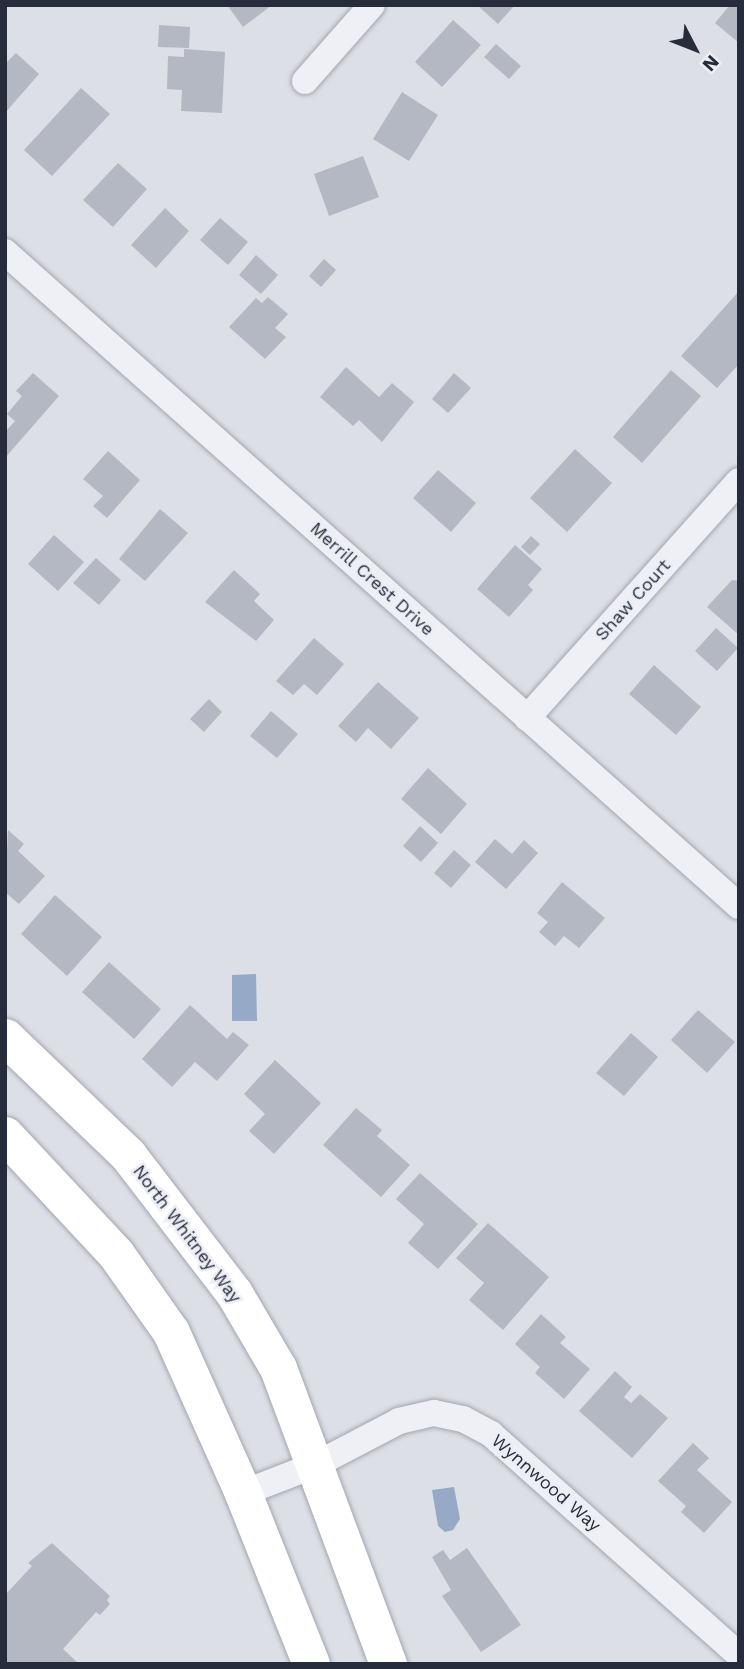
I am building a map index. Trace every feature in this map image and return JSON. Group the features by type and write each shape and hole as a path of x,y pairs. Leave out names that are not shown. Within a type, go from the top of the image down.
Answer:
{"main road":[{"name":"North Whitney Way","path":"5,1037 78,1103 185,1224 234,1293 278,1368 388,1664"},
{"path":"5,1135 116,1254 172,1332 243,1493 311,1664"}],"street":[{"path":"305,82 372,5"},
{"name":"Merrill Crest Drive","path":"5,252 739,906"},
{"name":"Shaw Court","path":"527,718 739,481"},
{"name":"Wynnwood Way","path":"243,1493 315,1465 399,1421 434,1413 463,1419 491,1434 739,1655"}],"water":[{"path":"256,974 257,1021 232,1021 232,975"},
{"path":"454,1487 460,1519 453,1530 445,1532 438,1526 432,1490"}],"building":[{"path":"227,5 272,5 243,27"},
{"path":"477,5 515,5 498,24"},
{"path":"730,5 739,5 739,43 715,23"},
{"path":"453,20 481,45 442,87 415,62"},
{"path":"159,25 190,27 189,48 158,47"},
{"path":"496,44 521,66 509,79 484,57"},
{"path":"184,49 225,52 222,113 181,111 182,90 167,89 168,56 184,57"},
{"path":"16,53 39,74 5,113 5,64"},
{"path":"81,88 110,114 52,176 24,150"},
{"path":"402,92 438,115 409,161 373,139"},
{"path":"363,156 379,197 329,216 314,174"},
{"path":"118,163 147,189 113,227 83,200"},
{"path":"165,208 189,231 156,268 131,245"},
{"path":"220,218 248,242 228,265 200,240"},
{"path":"256,255 278,275 261,294 239,275"},
{"path":"324,259 336,270 321,287 309,276"},
{"path":"739,291 739,364 717,388 681,356"},
{"path":"268,297 288,314 275,328 286,337 265,359 229,327 256,298 262,303"},
{"path":"346,367 379,397 392,383 414,402 382,442 359,420 353,426 320,397"},
{"path":"671,370 701,396 642,463 613,437"},
{"path":"33,373 59,396 5,458 5,432 15,421 7,414 22,396 16,391"},
{"path":"454,373 471,388 448,413 432,399"},
{"path":"575,449 612,483 567,532 530,498"},
{"path":"108,451 140,480 107,518 93,506 103,496 83,479"},
{"path":"438,470 476,503 451,532 413,498"},
{"path":"160,509 188,533 145,581 119,559"},
{"path":"54,535 84,562 58,591 28,564"},
{"path":"531,536 540,544 530,555 521,547"},
{"path":"515,545 542,569 528,585 533,590 509,617 477,589"},
{"path":"96,558 121,580 99,605 73,583"},
{"path":"234,570 260,594 254,601 274,620 256,641 205,602"},
{"path":"732,580 739,581 739,635 707,607"},
{"path":"716,628 738,648 717,671 695,651"},
{"path":"314,638 344,664 317,695 304,684 293,695 276,681"},
{"path":"654,665 701,707 676,735 629,694"},
{"path":"378,682 419,718 391,749 368,728 356,742 338,726"},
{"path":"209,699 222,712 204,732 190,719"},
{"path":"271,711 298,734 277,758 250,736"},
{"path":"428,768 467,804 441,834 401,799"},
{"path":"420,826 438,843 421,862 403,846"},
{"path":"8,830 24,844 18,851 45,876 19,904 5,892"},
{"path":"495,839 512,854 524,840 538,853 506,889 475,862"},
{"path":"454,850 471,865 451,888 434,873"},
{"path":"562,882 605,918 579,948 564,936 555,946 539,932 548,922 537,913"},
{"path":"55,895 102,937 67,976 21,934"},
{"path":"109,962 161,1009 134,1039 82,992"},
{"path":"190,1005 227,1039 233,1032 249,1045 217,1081 195,1062 172,1087 142,1059"},
{"path":"698,1010 735,1042 707,1073 671,1040"},
{"path":"631,1033 658,1057 624,1096 596,1073"},
{"path":"275,1060 321,1103 274,1154 249,1131 265,1114 244,1094"},
{"path":"356,1108 382,1130 377,1136 410,1165 381,1197 323,1145"},
{"path":"420,1173 478,1224 438,1269 408,1243 424,1224 396,1199"},
{"path":"488,1223 549,1277 503,1330 469,1300 484,1283 456,1258"},
{"path":"541,1314 566,1337 560,1343 590,1369 564,1399 535,1373 540,1367 515,1344"},
{"path":"615,1371 632,1387 624,1397 631,1403 640,1394 668,1418 632,1458 579,1411"},
{"path":"693,1443 709,1458 697,1470 732,1502 704,1533 681,1512 686,1506 658,1481"},
{"path":"52,1543 110,1596 107,1600 110,1604 100,1615 96,1612 63,1649 79,1664 5,1664 5,1595 32,1566 28,1563"},
{"path":"467,1548 521,1625 481,1652 442,1596 451,1590 432,1557 443,1550 450,1560"}]}
